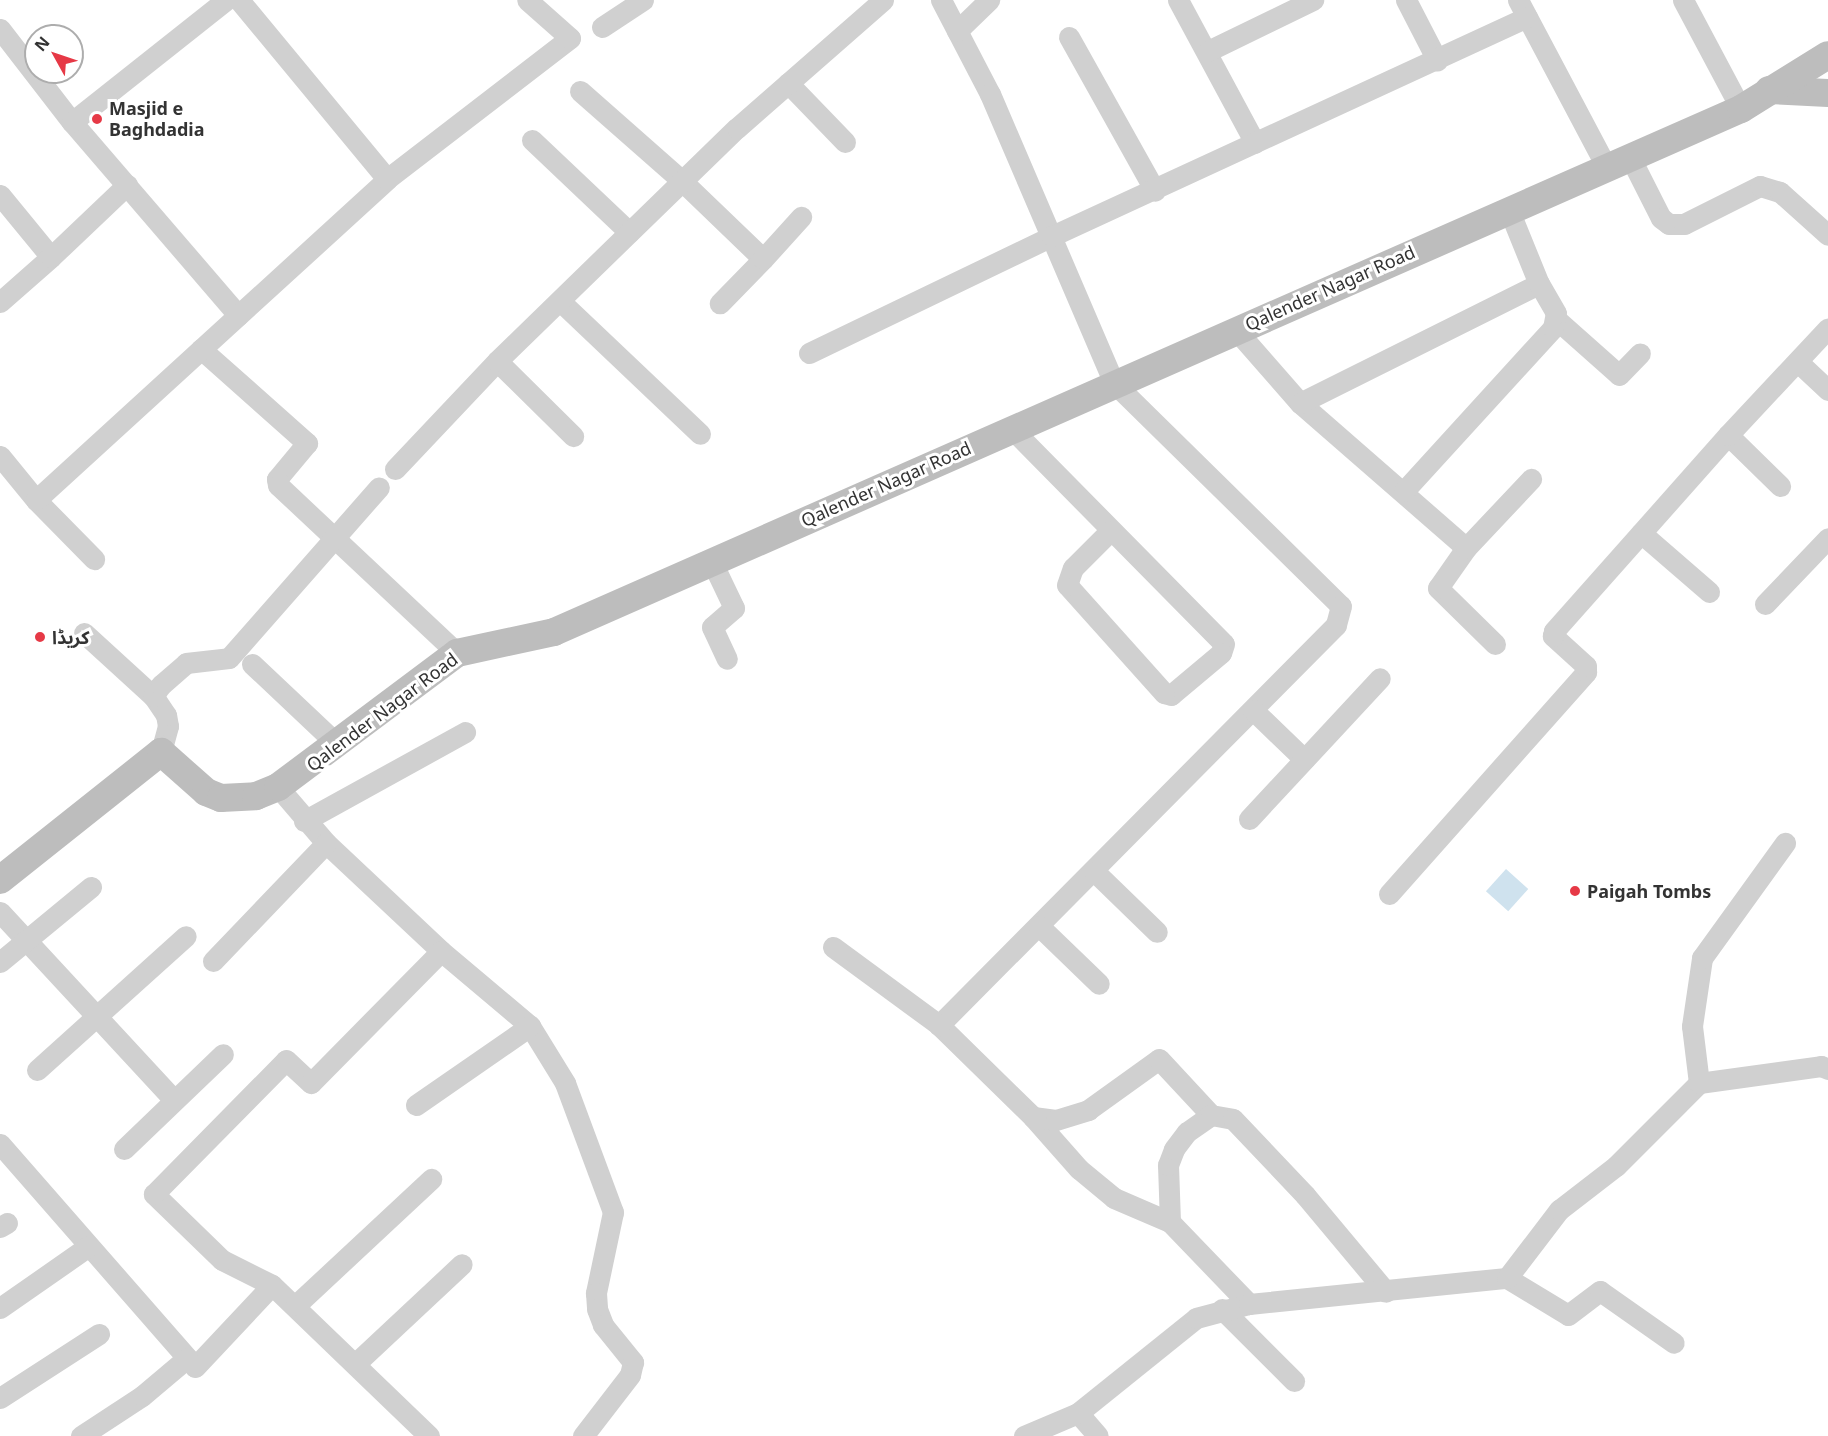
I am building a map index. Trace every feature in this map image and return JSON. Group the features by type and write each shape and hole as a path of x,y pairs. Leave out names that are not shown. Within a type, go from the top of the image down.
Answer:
{"street":[{"path":"72,122 226,0"},
{"path":"239,0 387,178"},
{"path":"36,500 387,178 570,38 527,0"},
{"path":"602,27 643,0"},
{"path":"395,470 497,361 629,232 788,82 883,0"},
{"path":"939,1025 1095,872 1336,625 1341,606 1114,383 990,94 941,0"},
{"path":"957,31 988,0"},
{"path":"1178,0 1208,51 1255,143"},
{"path":"1208,51 1312,0"},
{"path":"1406,0 1437,60"},
{"path":"1683,0 1741,109"},
{"path":"809,353 1052,236 1155,191 1437,60 1523,8 1618,162 1661,218 1669,224 1684,224 1760,186 1780,192 1828,235"},
{"path":"0,29 72,122 238,315"},
{"path":"1069,37 1155,191"},
{"name":"Qalender Nagar Road","path":"161,752 206,792 221,798 256,796 278,787 457,653 554,632 1011,428 1741,109 1828,56"},
{"path":"788,82 845,142"},
{"path":"1769,90 1828,93"},
{"path":"580,91 682,181 763,259"},
{"path":"532,140 629,232"},
{"path":"0,302 127,185"},
{"path":"0,195 51,257"},
{"path":"1509,210 1556,320 1619,375 1640,353"},
{"path":"720,303 801,217"},
{"path":"1300,403 1539,284"},
{"path":"560,301 700,434"},
{"path":"1404,491 1553,328 1556,320"},
{"path":"1389,894 1586,672 1586,666 1553,634 1728,435 1828,328"},
{"path":"1236,330 1300,403 1404,491 1466,548"},
{"path":"201,349 307,443 277,482 457,653"},
{"path":"497,361 573,436"},
{"path":"1798,362 1828,390"},
{"path":"1011,428 1110,531 1224,644 1221,653 1171,695 1164,693 1066,585 1073,568 1110,531"},
{"path":"1728,435 1780,486"},
{"path":"0,456 36,500 94,559"},
{"path":"1495,644 1439,592 1439,583 1466,548 1531,479"},
{"path":"153,696 186,663 229,658 380,487"},
{"path":"1641,533 1709,592"},
{"path":"1765,604 1828,538"},
{"path":"712,562 734,608 712,627 727,659"},
{"path":"0,880 161,752 168,726 166,715 153,696 84,633"},
{"path":"252,664 337,744"},
{"path":"1249,819 1380,678"},
{"path":"1253,710 1304,759"},
{"path":"304,821 465,732"},
{"path":"278,787 304,821 326,843 441,951 530,1026 565,1083 613,1212 596,1293 597,1309 603,1325 633,1362 632,1368 583,1436"},
{"path":"213,961 326,843"},
{"path":"1699,1083 1692,1026 1702,958 1785,843"},
{"path":"1095,872 1157,932"},
{"path":"0,962 91,887"},
{"path":"0,912 174,1100"},
{"path":"1040,926 1099,984"},
{"path":"38,1070 186,936"},
{"path":"833,947 939,1025 1033,1117 1096,1185 1114,1198 1170,1222 1249,1304"},
{"path":"429,1436 296,1305 272,1285 222,1260 154,1194 286,1060 310,1083 441,951"},
{"path":"416,1105 530,1026"},
{"path":"124,1149 223,1053"},
{"path":"1033,1117 1056,1120 1088,1110 1159,1059 1211,1115 1233,1119 1305,1195 1386,1292"},
{"path":"1507,1278 1559,1210 1616,1166 1699,1083 1826,1063"},
{"path":"1170,1222 1171,1157 1187,1132 1211,1115"},
{"path":"0,1144 195,1367 272,1285"},
{"path":"296,1305 431,1179"},
{"path":"0,1308 89,1246"},
{"path":"355,1364 462,1264"},
{"path":"1024,1436 1078,1413 1167,1337 1196,1318 1249,1304 1507,1278 1568,1315 1600,1291 1674,1343"},
{"path":"1222,1310 1294,1381"},
{"path":"0,1398 99,1334"},
{"path":"81,1436 142,1396 187,1358"},
{"path":"1078,1413 1098,1436"}],"water":[{"path":"1506,869 1528,889 1508,911 1486,891"}],"place":[{"name":"Masjid e Baghdadia","path":"97,119"},
{"name":"کریڈا","path":"40,637"},
{"name":"Paigah Tombs","path":"1575,891"}]}
